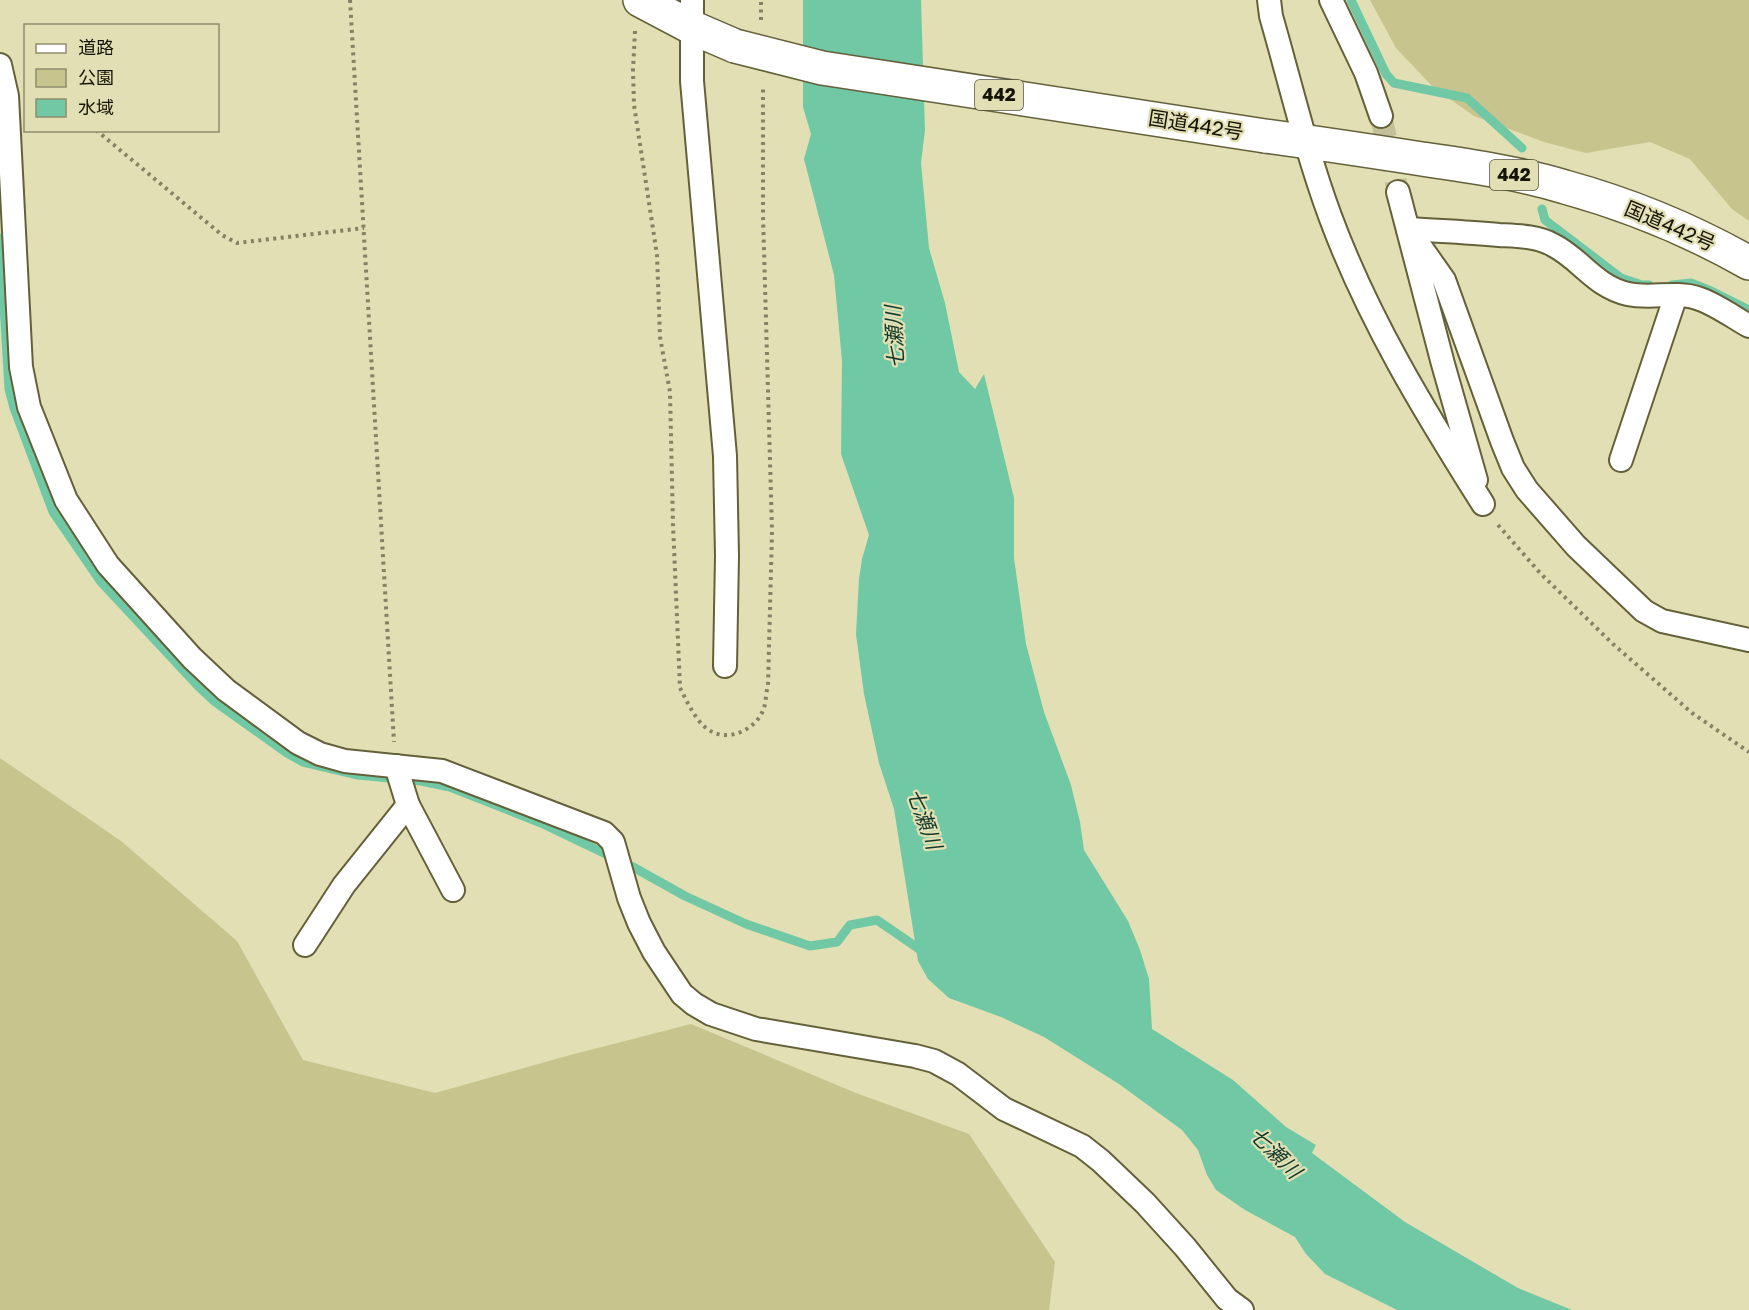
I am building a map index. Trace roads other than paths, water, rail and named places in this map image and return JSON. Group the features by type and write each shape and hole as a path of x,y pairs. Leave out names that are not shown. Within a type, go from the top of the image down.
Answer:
{"highway":[{"name":"国道442号","path":"638,14 692,14 735,46 822,69 1462,165 1563,186 1660,219 1749,263"}],"street":[{"path":"1269,0 1271,16 1329,215 1351,269 1376,322 1428,417 1484,504 1443,364 1398,192"},
{"path":"1331,0 1366,73 1381,116"},
{"path":"692,14 693,92 725,456 727,556 725,666"},
{"path":"0,65 7,96 23,386 29,407 66,500 108,565 192,658 226,690 298,743 320,754 345,761 442,771 604,833 613,842 629,898 654,952 682,994 694,1004 711,1014 756,1029 915,1056 934,1061 958,1074 1004,1109 1082,1146 1101,1161 1145,1203 1185,1247 1227,1299 1242,1310"},
{"path":"1408,229 1526,237 1543,241 1554,245 1594,278 1614,290 1635,295 1676,295 1697,298 1749,326"},
{"path":"1408,229 1444,280 1502,441 1513,468 1527,490 1582,552 1644,611 1662,621 1749,640"},
{"path":"1621,460 1676,295"},
{"path":"396,766 408,805 453,890"},
{"path":"305,945 344,885 408,805"}],"water":[{"name":"七瀬川","path":"803,0 921,0 925,130 921,163 929,248 945,303 959,372 975,389 984,374 1014,498 1014,558 1026,644 1044,712 1071,785 1084,850 1128,921 1140,950 1149,979 1152,1029 1233,1080 1286,1127 1316,1145 1312,1153 1405,1222 1518,1288 1572,1310 1397,1310 1325,1274 1306,1254 1295,1237 1245,1210 1216,1190 1207,1175 1198,1150 1182,1130 1119,1084 1044,1037 1001,1017 949,998 928,979 918,961 894,809 879,763 864,694 856,634 859,579 869,535 841,454 842,361 834,275 804,159 811,134 803,107"}],"waterway":[{"path":"1351,0 1386,74 1394,83 1467,98 1522,148"},
{"path":"1542,209 1545,220 1621,278 1649,285"},
{"path":"0,238 9,389 53,512 101,582 214,701 303,762 358,775 421,781 450,787 541,823 633,867 685,896 746,924 810,946 837,942 850,925 877,920 925,953"},
{"path":"1672,285 1691,283 1749,310"}],"tunnel":[{"path":"1381,116 1398,192"}]}
